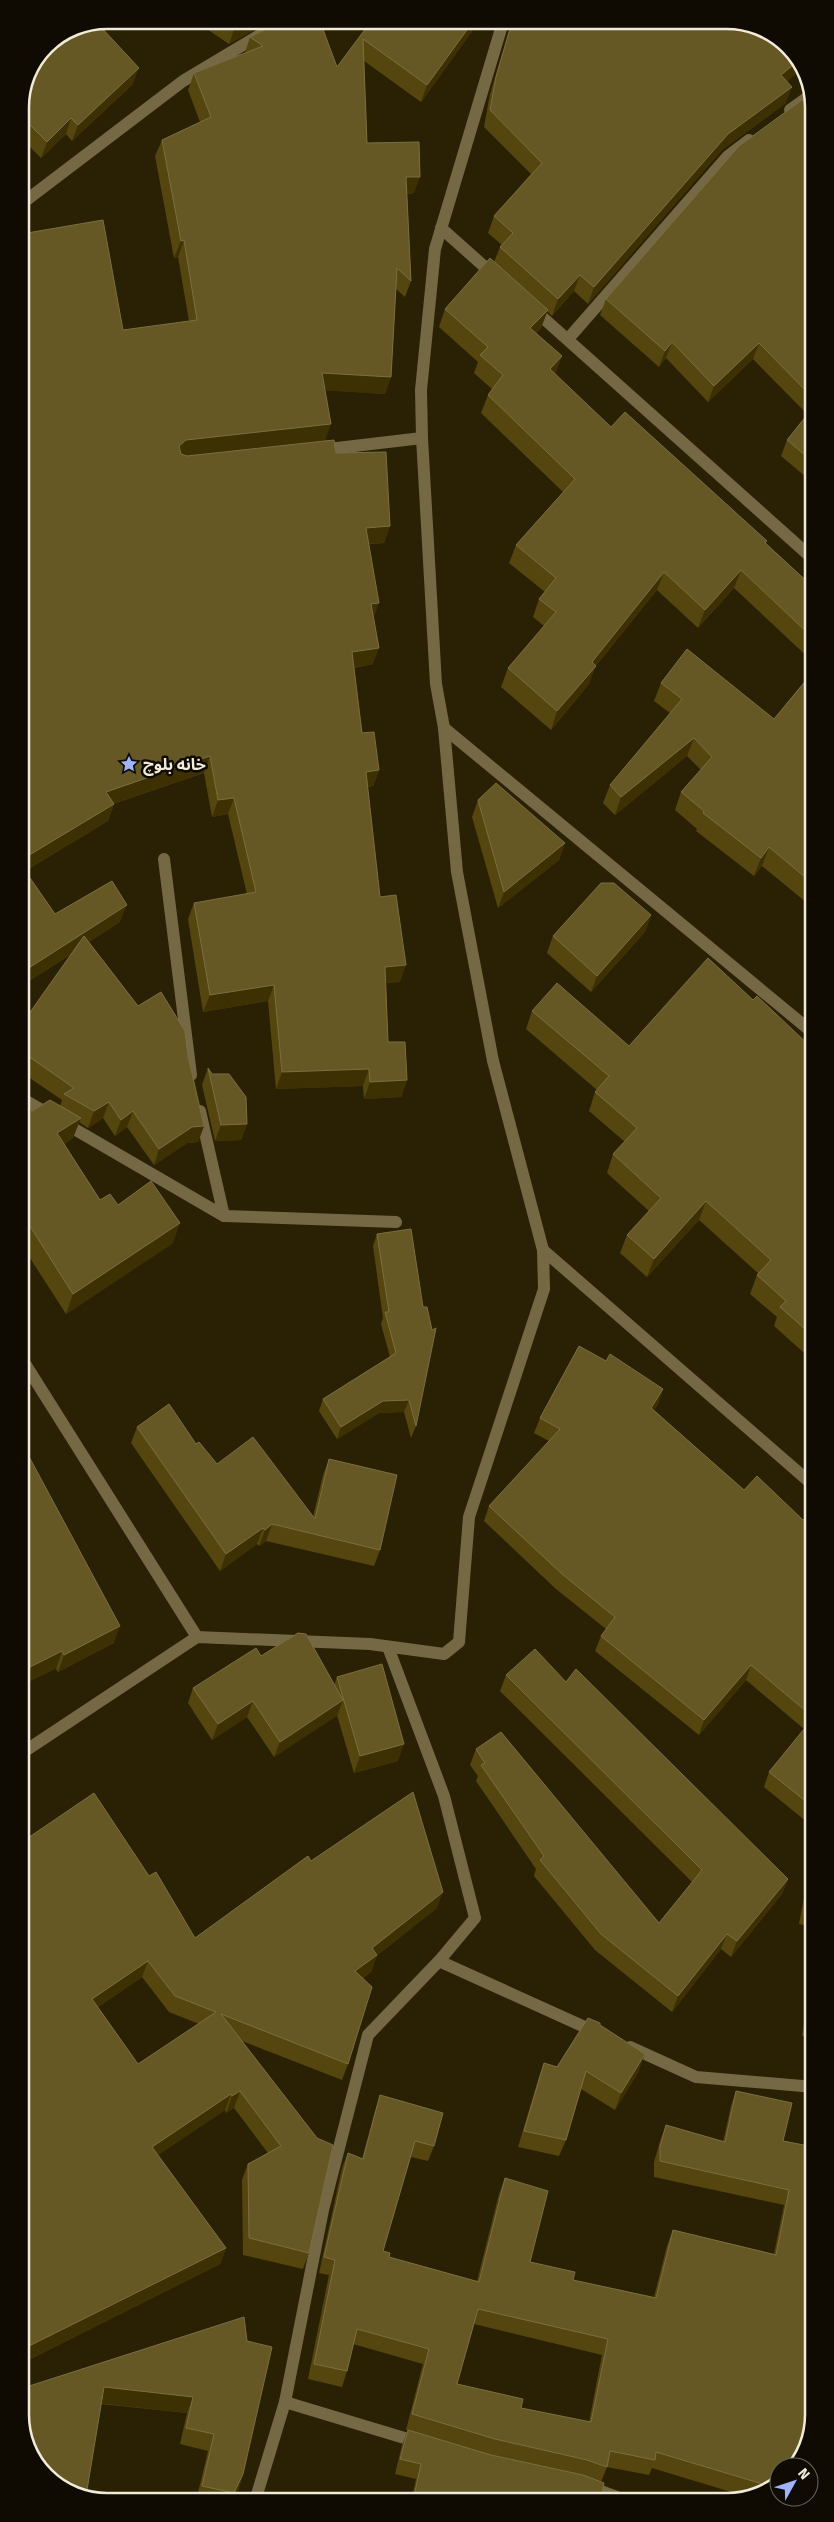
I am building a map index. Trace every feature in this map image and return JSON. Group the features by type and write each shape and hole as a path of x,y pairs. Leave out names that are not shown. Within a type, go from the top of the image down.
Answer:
{"street":[{"path":"29,198 183,81 271,29"},
{"path":"29,1748 197,1637 388,1647 444,1654 459,1642 469,1517 544,1288 543,1250 493,1061 457,872 444,728 436,684 422,438 421,390 435,249 501,29"},
{"path":"781,117 805,99"},
{"path":"568,339 728,156 758,134"},
{"path":"441,228 508,287"},
{"path":"523,300 805,552"},
{"path":"306,451 422,438"},
{"path":"444,728 805,1026"},
{"path":"164,859 190,1070 224,1216"},
{"path":"29,1103 224,1216 396,1222"},
{"path":"543,1250 805,1478"},
{"path":"29,1369 197,1637"},
{"path":"257,2493 285,2402 323,2210 368,2034 439,1961 475,1918 444,1796 388,1647"},
{"path":"439,1961 696,2077 805,2085"},
{"path":"285,2402 432,2446"},
{"path":"580,2483 606,2493"}],"building":[{"path":"103,29 139,68 78,125 71,118 47,142 29,124 30,91 35,77 51,51 63,42 91,30"},
{"path":"266,29 323,29 337,67 365,29 468,29 427,85 363,39 367,143 419,142 420,177 406,177 411,281 397,268 391,377 322,373 331,424 186,440 179,446 181,454 187,456 334,440 336,453 386,452 390,526 366,528 379,603 371,604 379,648 352,652 362,733 374,732 379,770 366,772 380,897 396,895 406,965 385,967 388,1042 405,1042 407,1080 370,1082 369,1069 282,1072 274,985 210,995 194,903 256,892 234,798 218,800 210,756 106,792 114,804 29,855 29,233 103,220 123,330 197,320 184,240 181,241 162,140 211,117 194,73 263,46 250,37"},
{"path":"510,29 743,30 766,39 775,45 786,55 793,65 781,75 792,87 728,134 594,287 580,275 558,299 500,247 513,233 494,216 542,163 490,110 496,77"},
{"path":"802,100 805,103 805,390 759,343 714,386 672,342 665,351 606,299 739,146"},
{"path":"490,258 548,310 530,328 562,356 550,369 611,427 625,412 767,541 765,543 805,580 805,630 741,570 705,610 664,572 592,662 596,666 557,711 508,668 556,612 539,599 556,578 516,545 575,479 488,395 503,375 480,355 488,347 445,309"},
{"path":"805,418 805,455 787,440"},
{"path":"687,649 774,719 805,681 805,877 769,847 761,858 703,813 704,811 681,792 712,757 694,738 621,797 610,785 682,699 661,683"},
{"path":"496,783 565,843 504,892 478,800"},
{"path":"29,877 55,914 112,881 127,905 29,968"},
{"path":"601,883 614,883 651,915 597,976 553,936"},
{"path":"84,936 138,1006 161,992 185,1031 188,1056 204,1126 192,1127 159,1149 133,1111 121,1120 109,1102 94,1111 64,1094 74,1088 29,1057 29,1014"},
{"path":"708,958 753,1000 757,996 805,1041 805,1329 780,1307 786,1301 757,1275 771,1260 706,1201 654,1259 627,1235 661,1198 613,1154 637,1128 595,1092 609,1076 532,1011 557,983 629,1046"},
{"path":"208,1068 212,1074 229,1074 246,1097 247,1124 221,1125"},
{"path":"50,1100 81,1118 57,1133 100,1200 110,1194 118,1205 151,1181 180,1223 73,1294 29,1225 29,1113"},
{"path":"411,1229 423,1307 427,1307 432,1330 436,1328 416,1426 409,1400 383,1401 341,1427 323,1399 396,1353 385,1312 389,1312 377,1234"},
{"path":"579,1346 606,1361 610,1354 663,1389 651,1408 744,1490 757,1476 803,1520 805,1518 805,1710 751,1665 704,1720 601,1636 615,1617 562,1574 489,1506 560,1429 540,1418"},
{"path":"169,1404 196,1444 199,1442 217,1464 253,1437 315,1519 329,1459 397,1475 380,1550 272,1524 265,1530 263,1528 226,1554 137,1427"},
{"path":"29,1457 120,1626 64,1655 62,1651 29,1668"},
{"path":"298,1633 306,1634 343,1700 280,1742 253,1701 218,1724 193,1688 256,1648 261,1656"},
{"path":"535,1649 566,1682 576,1669 788,1879 737,1941 727,1934 678,1996 601,1934 540,1860 544,1856 481,1765 485,1763 476,1749 501,1732 659,1923 702,1870 506,1675"},
{"path":"382,1664 404,1744 360,1756 337,1677"},
{"path":"805,1728 805,1801 769,1772"},
{"path":"413,1792 443,1892 372,1948 377,1955 355,1971 372,1987 348,2064 221,2014 317,2138 333,2145 309,2253 249,2238 248,2164 281,2146 240,2091 232,2096 231,2094 152,2147 226,2248 29,2346 29,1837 94,1793 149,1876 156,1872 195,1938 308,1856 311,1861","holes":["148,1961 175,1996 216,2012 138,2064 92,1999"]},
{"path":"588,2018 600,2023 600,2025 645,2054 621,2093 586,2071 566,2140 524,2131 544,2063 557,2067"},
{"path":"736,2091 792,2103 783,2141 805,2145 805,2416 801,2441 793,2457 769,2457 769,2481 763,2484 656,2452 655,2460 610,2451 607,2467 587,2460 495,2439 412,2414 429,2349 357,2329 347,2371 314,2364 335,2260 324,2257 348,2153 363,2159 380,2095 443,2113 434,2146 415,2141 383,2251 390,2253 389,2257 479,2282 505,2178 548,2191 530,2262 575,2272 573,2280 656,2298 673,2230 776,2255 789,2190 660,2161 660,2147 666,2125 725,2142","holes":["478,2309 608,2339 591,2422 521,2408 523,2399 457,2384"]},
{"path":"244,2317 247,2341 272,2347 243,2474 234,2493 202,2486 214,2434 186,2428 193,2397 104,2387 87,2491 63,2480 42,2459 31,2436 29,2426 29,2386"},
{"path":"408,2430 491,2455 583,2475 604,2483 602,2493 415,2493 421,2464 400,2459"}],"place":[{"name":"خانه بلوچ","path":"129,764"}]}
